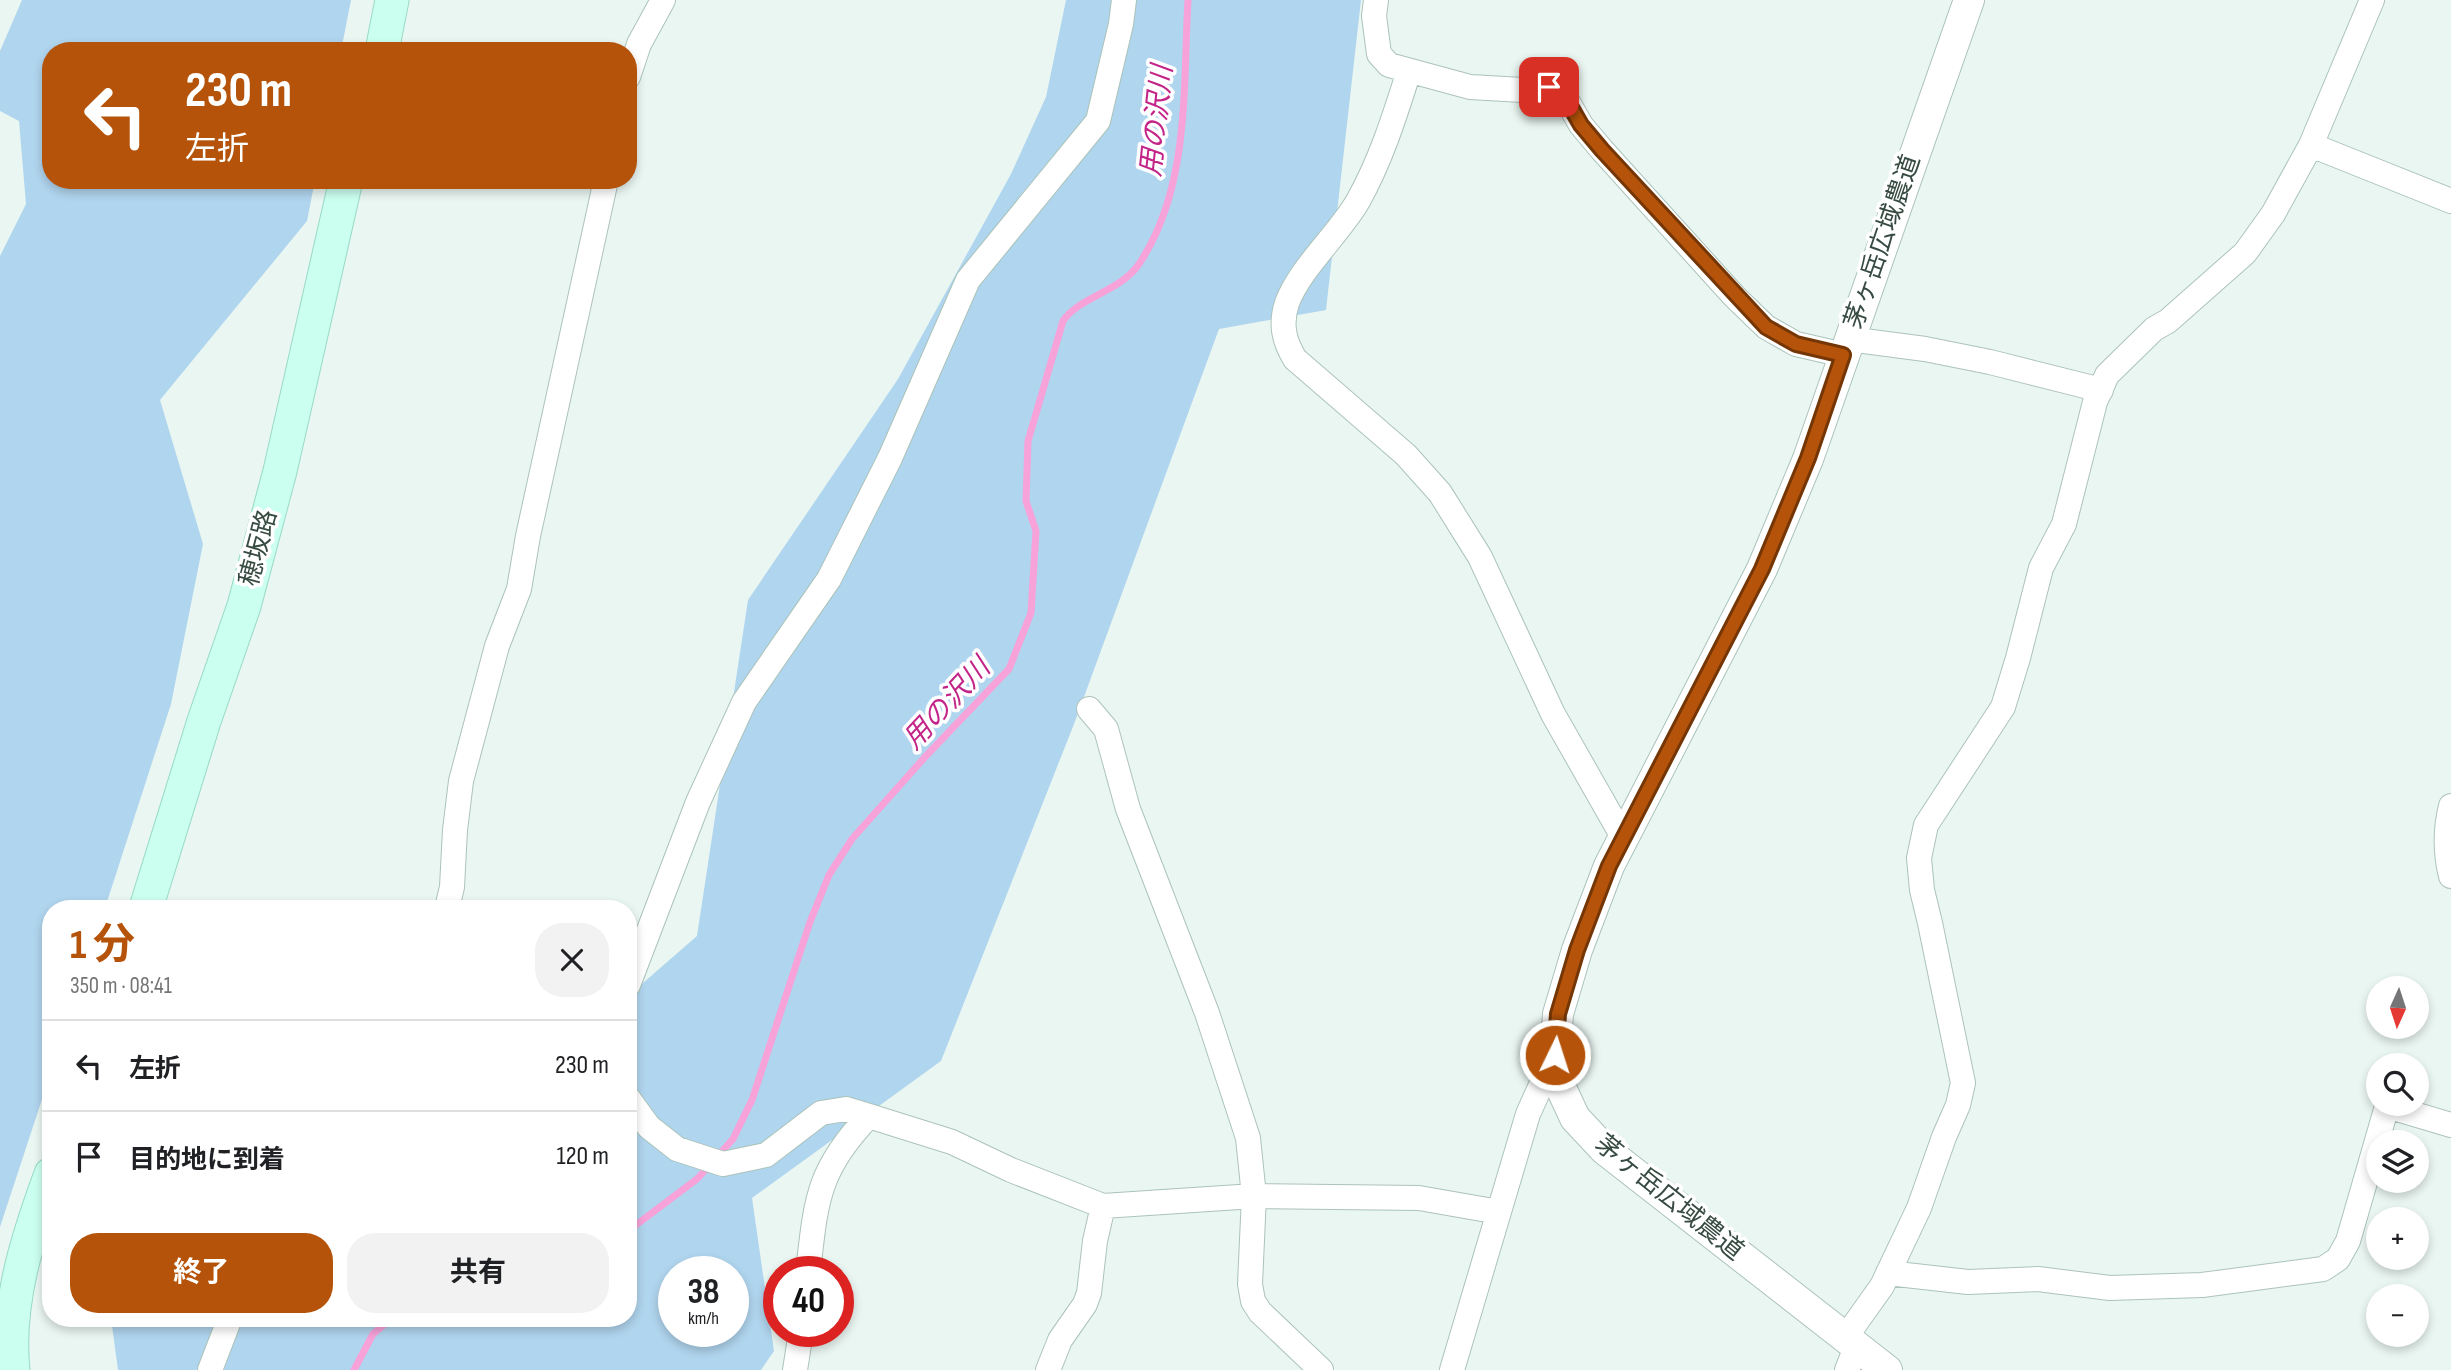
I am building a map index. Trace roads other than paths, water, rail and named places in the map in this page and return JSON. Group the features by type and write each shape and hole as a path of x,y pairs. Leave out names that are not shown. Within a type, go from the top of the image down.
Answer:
{"main road":[{"path":"384,42 392,0"},
{"name":"穂坂路","path":"148,900 204,721 244,607 280,471 344,189"},
{"path":"13,1370 12,1326 17,1291 28,1242 42,1201"}],"street":[{"path":"637,50 663,0"},
{"path":"637,961 698,802 744,702 829,579 890,458 968,280 1098,121 1121,24 1124,0"},
{"path":"1376,0 1374,16 1379,54 1389,65 1469,87 1522,90 1549,87 1565,97 1581,125 1595,142 1725,286 1766,327 1796,344 1925,349 2101,390"},
{"name":"茅ヶ岳広域農道","path":"1887,1370 1849,1352 1605,1150 1575,1118 1562,1090 1555,1055 1558,1014 1577,950 1609,866 1762,569 1808,458 1969,0"},
{"path":"1849,1352 1919,1208 1958,1105 1963,1083 1922,890 1919,858 1926,825 2003,706 2041,568 2064,524 2095,402 2107,375 2154,329 2168,321 2245,253 2273,214 2311,145 2372,0"},
{"path":"1409,71 1388,135 1358,201 1298,282 1287,303 1283,322 1285,343 1295,359 1406,455 1440,493 1480,557 1553,714 1623,838"},
{"path":"2311,145 2451,201"},
{"path":"449,900 461,781 497,646 519,589 528,536 604,189"},
{"path":"1089,709 1106,729 1128,809 1208,1013 1248,1138 1254,1196 1250,1284 1252,1301 1321,1370"},
{"path":"2451,806 2447,824 2446,855 2451,876"},
{"path":"1452,1370 1528,1114 1555,1055"},
{"path":"1888,1273 1968,1282 2038,1279 2110,1289 2202,1285 2323,1269 2337,1259 2348,1241 2388,1106 2451,1125"},
{"path":"637,1110 649,1127 677,1149 723,1164 766,1155 821,1112 846,1109 953,1142 1011,1170 1103,1206 1254,1196 1419,1198 1499,1212"},
{"path":"810,1256 816,1206 827,1171 847,1139 869,1116"},
{"path":"1048,1370 1060,1340 1090,1293 1095,1241 1103,1206"},
{"path":"210,1370 227,1327"},
{"path":"795,1370 799,1347"}],"waterway":[{"name":"用の沢川","path":"717,1157 733,1139 752,1100 810,922 829,875 852,839 1009,669 1031,613 1036,531 1026,501 1028,441 1063,321 1079,305 1111,288 1131,273 1156,234 1176,170 1181,136 1188,0"},
{"name":"用の沢川","path":"637,1224 697,1179 709,1166"},
{"name":"用の沢川","path":"354,1370 373,1334 381,1327"}]}
